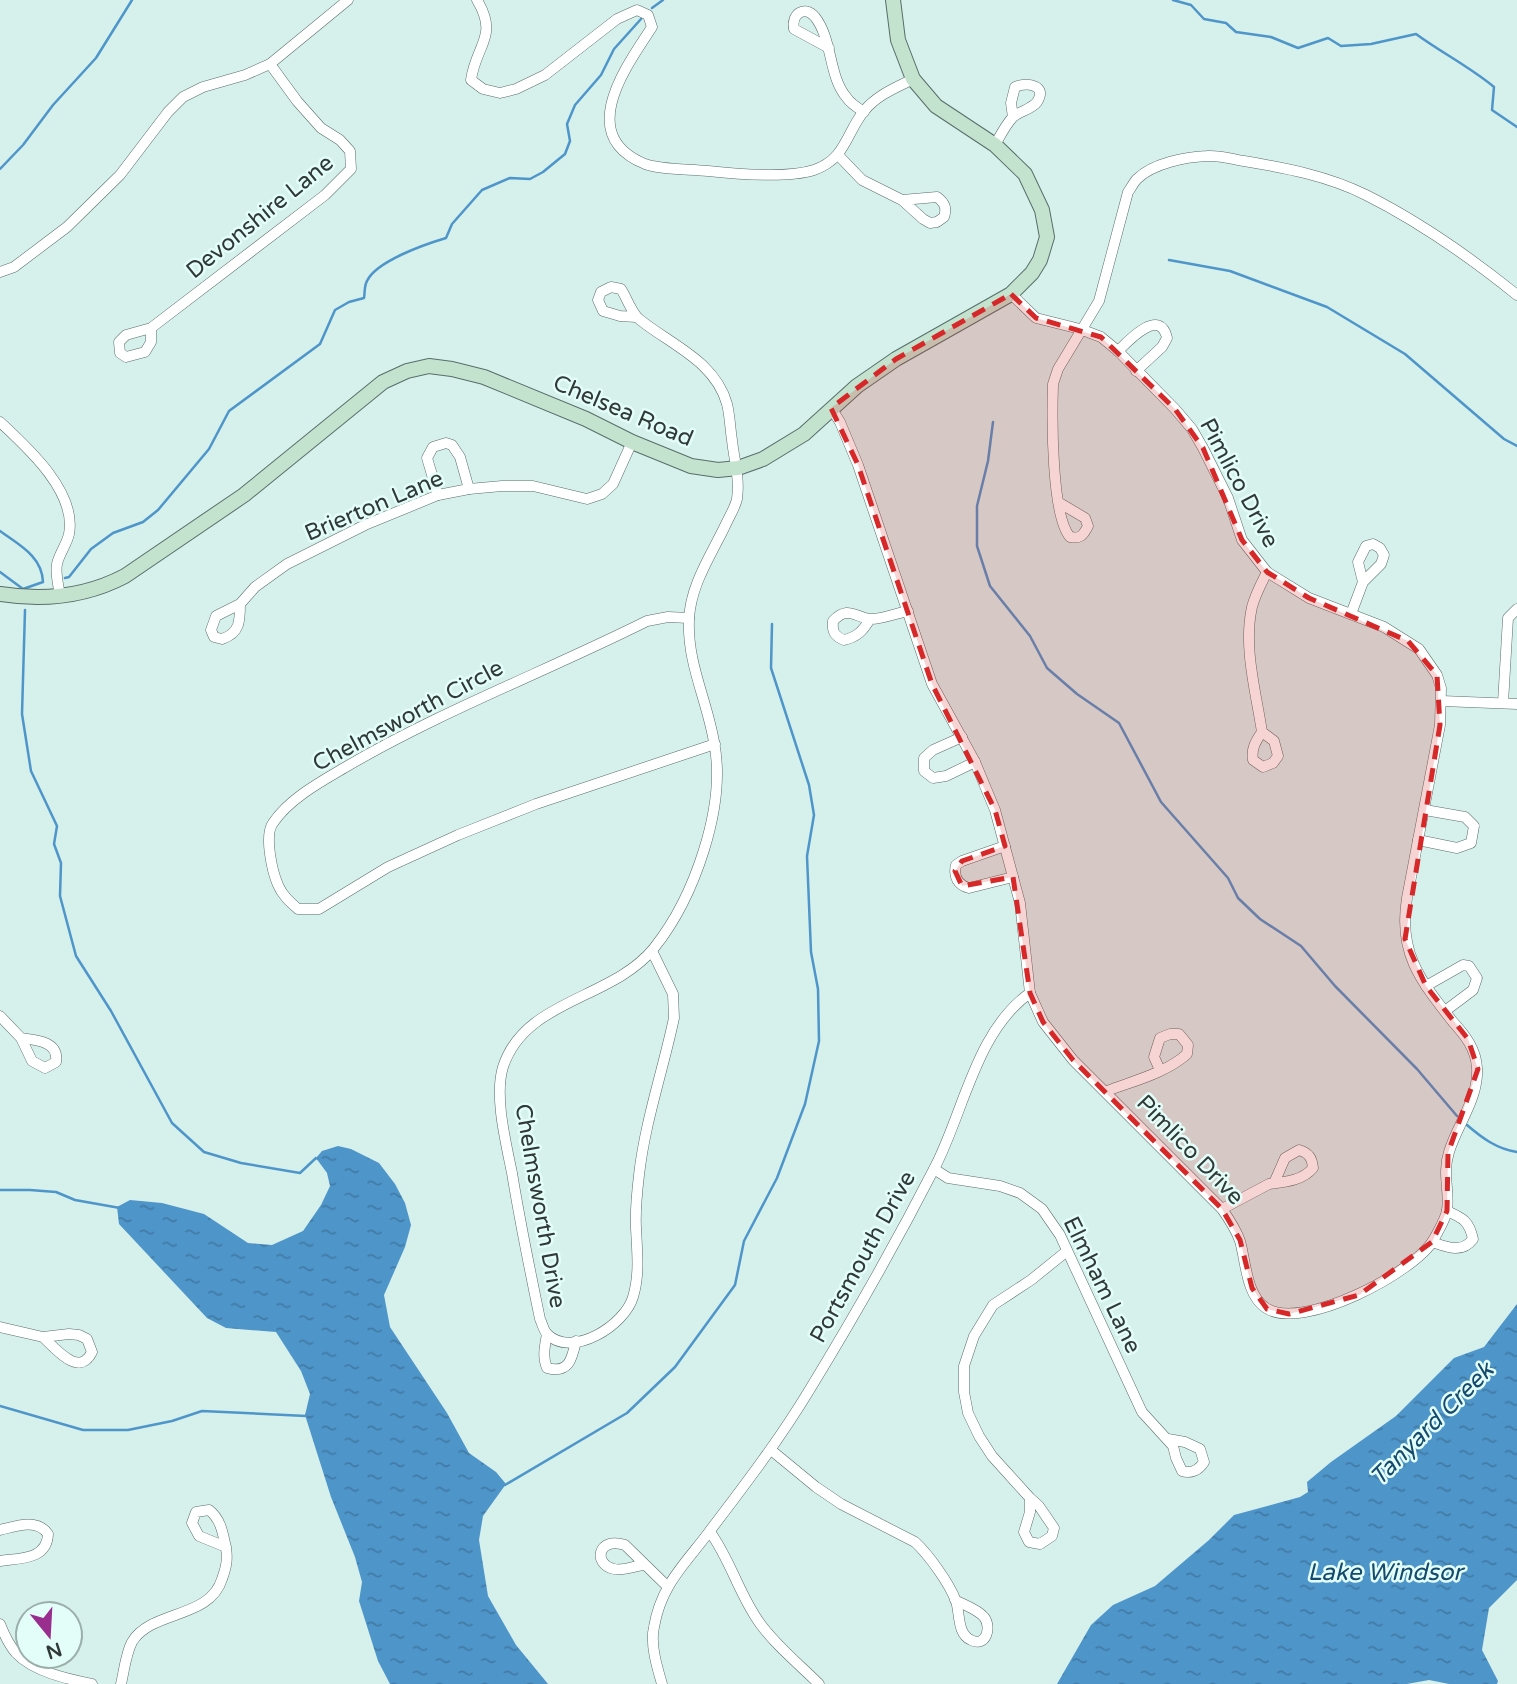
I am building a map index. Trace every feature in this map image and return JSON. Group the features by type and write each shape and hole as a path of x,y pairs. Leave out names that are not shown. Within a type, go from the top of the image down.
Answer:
{"street":[{"path":"0,272 14,267 67,227 120,175 183,97 203,87 245,75 270,64 348,0"},
{"path":"477,0 487,21 486,40 474,63 471,80 483,89 500,93 516,89 545,75 617,19 638,10 648,15 652,27 617,83 609,112 612,136 628,155 647,165 717,172 795,173 815,170 839,156 863,112 883,94 912,79"},
{"name":"Chelsea Road","path":"0,594 30,598 60,597 96,589 125,576 244,495 383,382 407,371 429,366 484,377 691,466 718,470 738,468 763,459 804,434 857,386 896,359 1011,293 1032,273 1040,260 1047,237 1042,210 1025,174 995,145 936,106 912,79 898,40 892,0"},
{"path":"829,48 840,88 848,100 863,112"},
{"name":"Devonshire Lane","path":"150,328 325,195 351,169 350,151 340,140 321,128 270,64"},
{"path":"995,145 1013,117"},
{"path":"839,156 862,180 902,200"},
{"path":"1058,502 1053,384 1058,369 1080,329 1099,301 1122,206 1128,192 1137,178 1162,165 1209,156 1270,165 1337,182 1368,196 1416,224 1517,295"},
{"name":"Pimlico Drive","path":"831,408 841,422 858,465 932,684 975,762 995,810 1020,903 1030,993 1043,1022 1073,1060 1107,1091 1222,1209 1240,1240 1245,1266 1258,1301 1267,1309 1289,1314 1326,1307 1359,1294 1404,1267 1432,1242 1447,1211 1445,1179 1448,1153 1475,1090 1478,1069 1468,1039 1426,986 1411,958 1405,939 1404,918 1442,701 1437,675 1419,649 1384,626 1309,598 1267,572 1242,540 1228,498 1192,429 1118,351 1101,337 1036,318 1011,293"},
{"name":"Chelmsworth Drive","path":"576,1341 562,1340 547,1334 539,1315 506,1141 500,1095 502,1069 511,1048 526,1028 545,1015 613,982 652,951 676,917 701,859 716,789 715,744 694,671 689,618 693,592 737,500 738,468 726,403 715,379 697,359 636,317"},
{"path":"1118,351 1143,327 1160,326 1165,330 1167,338 1162,347 1136,371"},
{"path":"0,422 41,465 67,502 69,535 56,565 60,597"},
{"name":"Brierton Lane","path":"240,604 255,587 287,564 365,525 438,495 469,489 533,486 587,499 602,494 613,484 632,442"},
{"path":"438,495 427,458 433,447 440,444 446,443 457,451 469,489"},
{"path":"1262,732 1252,668 1250,618 1267,572"},
{"path":"1351,614 1363,582"},
{"path":"1503,703 1508,618 1517,609"},
{"path":"870,619 908,611"},
{"name":"Chelmsworth Circle","path":"689,618 668,617 647,621 425,724 320,782 284,809 271,825 268,846 278,884 287,900 298,909 319,909 388,867 458,835 536,804 715,744"},
{"path":"1506,647 1517,640"},
{"path":"1442,701 1517,704"},
{"path":"962,737 933,750 924,758 924,771 933,778 946,776 975,762"},
{"path":"1418,840 1457,848 1471,843 1474,834 1474,826 1465,817 1425,810"},
{"path":"1005,846 962,861 956,865 956,878 962,886 969,888 1013,877"},
{"path":"547,1334 543,1356 547,1368 554,1370 567,1367 576,1341 591,1339 604,1333 620,1318 633,1298 638,1263 636,1208 639,1171 674,1018 673,995 652,951"},
{"path":"1426,986 1464,965 1474,972 1477,978 1473,990 1445,1011"},
{"name":"Portsmouth Drive","path":"662,1684 653,1630 667,1586 771,1450 810,1389 899,1238 946,1145 983,1052 997,1025 1015,1003 1030,993"},
{"path":"0,1016 21,1038"},
{"path":"1107,1091 1160,1070"},
{"name":"Elmham Lane","path":"934,1169 948,1178 1000,1186 1031,1199 1051,1221 1142,1412 1168,1439"},
{"path":"1222,1209 1274,1183"},
{"path":"1432,1242 1453,1249 1469,1244 1473,1239 1470,1224 1447,1211"},
{"path":"1030,1498 992,1456 979,1436 968,1413 964,1392 964,1366 974,1336 993,1305 1031,1280 1067,1251"},
{"path":"0,1327 43,1337 79,1335 88,1339 92,1352 85,1362 79,1364 71,1361 43,1337"},
{"path":"771,1450 841,1504 915,1542 936,1568 956,1600"},
{"path":"0,1530 25,1524 39,1525 48,1534 48,1541 40,1553 0,1561"},
{"path":"710,1532 722,1548 758,1622 778,1645 820,1684"},
{"path":"121,1684 132,1642 151,1625 205,1602 219,1590 228,1561 226,1547"},
{"path":"643,1565 667,1586"},
{"path":"0,1624 18,1655 41,1668 92,1684"}],"highlighted area":[{"path":"1011,294 1036,318 1101,337 1175,409 1203,448 1242,540 1267,572 1309,598 1408,641 1437,675 1440,725 1405,939 1426,986 1468,1039 1478,1069 1448,1153 1447,1211 1432,1242 1359,1295 1289,1314 1267,1309 1252,1288 1240,1240 1222,1209 1073,1060 1043,1022 1030,993 1013,877 962,886 955,871 962,861 1005,846 995,810 932,684 858,465 831,408 896,359"}],"water":[{"path":"338,1146 351,1149 379,1163 405,1203 411,1225 405,1247 384,1295 390,1327 447,1413 469,1453 496,1472 506,1484 483,1516 479,1540 488,1596 516,1645 548,1684 390,1684 378,1661 359,1601 362,1582 355,1557 331,1497 305,1415 310,1394 301,1371 276,1332 226,1328 207,1318 119,1224 117,1207 130,1200 162,1203 204,1214 248,1243 272,1245 303,1231 321,1205 330,1186 327,1173 316,1158 322,1151"},
{"name":"Lake Windsor","path":"1517,1304 1517,1580 1489,1608 1482,1650 1498,1681 1497,1684 1449,1684 1429,1680 1407,1684 1057,1684 1091,1625 1113,1605 1155,1586 1234,1515 1300,1497 1308,1492 1307,1482 1396,1416 1454,1358 1484,1347"}],"waterway":[{"path":"0,169 96,58 132,0"},
{"path":"652,8 663,0"},
{"path":"1173,0 1191,5 1204,19 1226,23 1236,32 1271,37 1298,48 1328,38 1341,46 1371,44 1416,34 1494,87 1492,110 1517,127"},
{"path":"65,578 69,577 91,549 113,533 143,522 158,510 209,449 229,411 320,344 335,310 364,298 367,281 380,267 402,254 446,238 452,224 482,190 510,178 530,179 565,154 570,141 567,124 575,105 601,75 614,49 641,19"},
{"path":"1169,260 1230,271 1327,307 1405,354 1504,439 1517,446"},
{"path":"993,422 988,461 977,506 977,546 990,586 1030,636 1047,668 1077,694 1119,723 1161,802 1228,878 1238,898 1260,919 1301,946 1335,986 1417,1069 1457,1116"},
{"path":"0,531 34,558 39,565 43,582 23,589 0,572"},
{"path":"25,610 22,714 31,771 57,826 54,844 61,863 60,896 76,956 111,1011 172,1123 204,1152 241,1163 300,1173 318,1159"},
{"path":"505,1485 627,1413 675,1367 735,1285 744,1241 777,1178 805,1104 819,1041 818,989 811,952 807,856 814,815 809,785 771,668 772,624"},
{"path":"1467,1125 1490,1142 1517,1152"},
{"path":"0,1190 56,1192 75,1200 120,1208"},
{"path":"0,1406 83,1430 128,1430 172,1421 202,1411 306,1416"}],"water label":[{"name":"Tanyard Creek","path":"1432,1424"}]}
